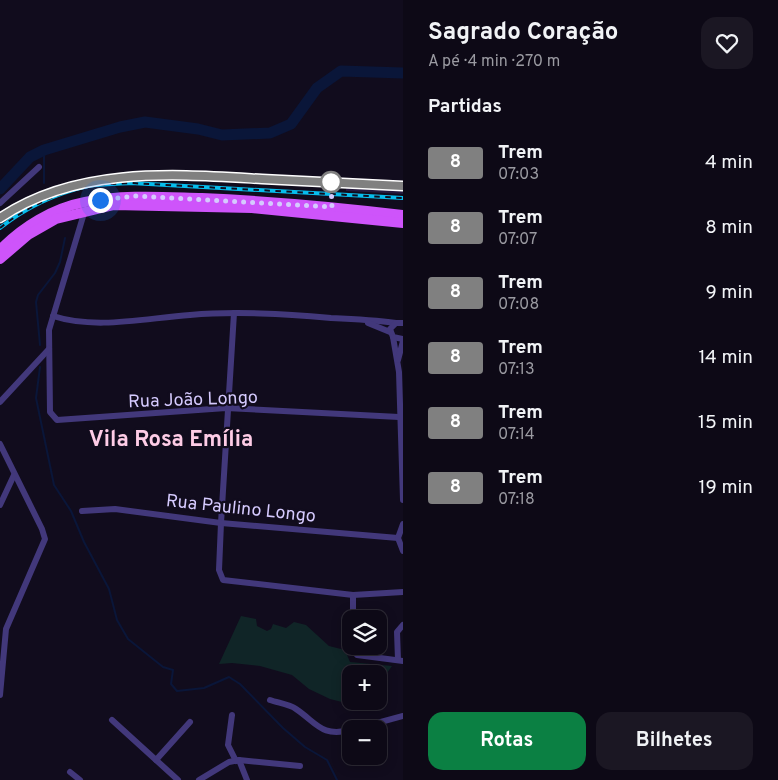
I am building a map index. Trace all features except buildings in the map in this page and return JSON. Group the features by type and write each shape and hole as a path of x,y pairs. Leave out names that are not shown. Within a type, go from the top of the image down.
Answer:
{"main road":[{"path":"85,210 89,205 131,196"},
{"path":"0,250 20,232 51,213 84,202 131,196 254,201 403,215"},
{"path":"0,259 41,227 56,219 85,210 114,205 245,208 403,223"}],"street":[{"path":"0,203 39,167"},
{"path":"0,402 49,349 49,330 85,210"},
{"path":"234,313 226,408 219,570 223,580 353,595 403,592"},
{"path":"53,316 63,320 92,322 140,321 190,315 268,313 400,322"},
{"path":"360,320 403,340 397,364"},
{"path":"400,322 391,327 397,364 401,372 399,417 403,500"},
{"name":"Rua João Longo","path":"49,349 51,415 57,420 226,408 399,417"},
{"path":"0,444 42,529 45,539 6,629 0,695"},
{"path":"0,505 14,475"},
{"name":"Rua Paulino Longo","path":"82,511 115,509 221,523 398,538"},
{"path":"403,524 398,538 403,551"},
{"path":"353,595 353,610"},
{"path":"357,655 401,660 397,632 403,624"},
{"path":"270,700 295,708 316,726 328,732 342,730"},
{"path":"232,716 228,746 248,780"},
{"path":"387,720 403,716"},
{"path":"112,720 178,780"},
{"path":"156,760 190,722"},
{"path":"199,780 228,762 237,760 300,766"},
{"path":"70,772 80,780"}],"green space":[{"path":"241,616 256,619 257,626 267,631 271,629 273,624 286,628 294,622 306,625 329,646 342,649 342,655 347,655 350,662 382,665 342,665 342,702 330,699 309,689 292,675 260,666 232,663 219,664"},
{"path":"387,666 392,666 387,673"}],"waterway":[{"path":"0,189 30,157 44,150 120,127 145,122 198,129 222,135 270,133 291,124 317,88 341,71 403,73"},
{"path":"44,150 44,183"},
{"path":"40,345 36,302 38,295 55,273 60,262 65,238"},
{"path":"40,367 36,398 54,485 71,511 84,542 109,589 117,620 128,639 163,667 173,670 171,684 177,691 204,688 229,677 240,684 283,728 305,747 327,760 337,780"}],"railway":[{"path":"133,177 205,176 403,186"},
{"path":"0,228 20,214 53,197 76,189 99,185 131,183 403,198"}],"train":[{"name":"8","path":"0,218 43,196 78,184 95,180 154,175 403,186"}],"district":[{"name":"Vila Rosa Emília","path":"171,438"}],"route":[{"path":"100,200 135,196 254,201 332,207 331,182"}]}
